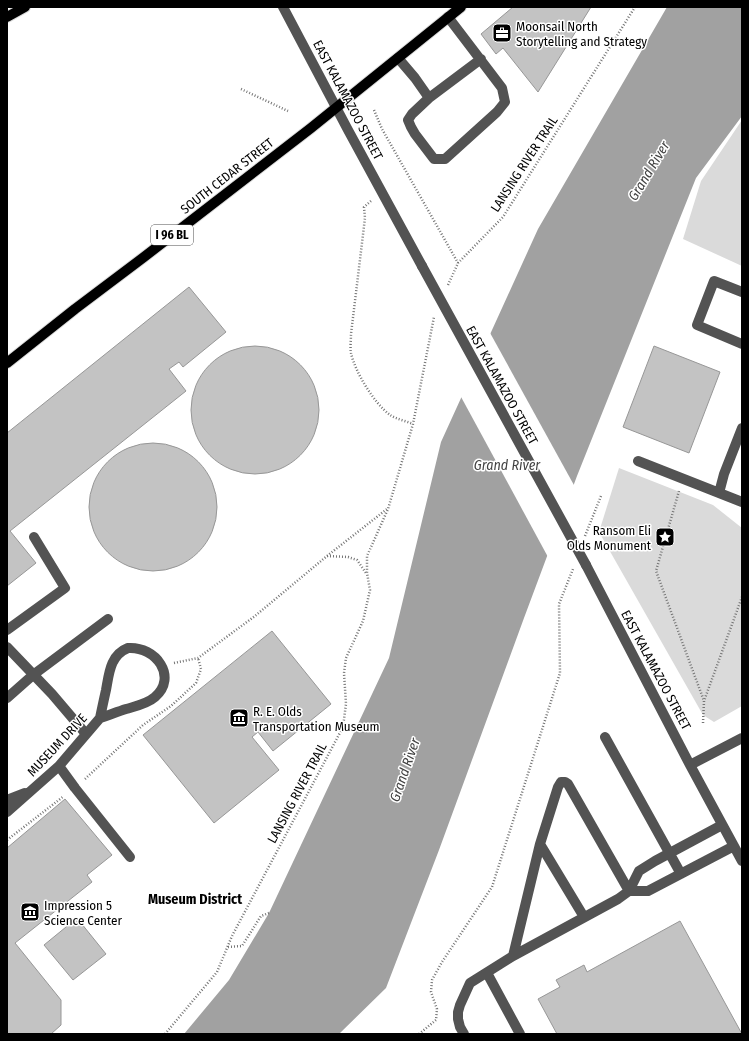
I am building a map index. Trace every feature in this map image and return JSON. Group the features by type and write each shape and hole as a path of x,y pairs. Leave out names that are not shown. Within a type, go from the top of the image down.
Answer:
{"main road":[{"path":"7,17 25,7"},
{"name":"SOUTH CEDAR STREET","path":"7,362 337,108 461,7"}],"street":[{"name":"EAST KALAMAZOO STREET","path":"283,7 382,193 586,565 690,765 742,861"},
{"path":"448,17 481,59 502,88 505,102 497,112 445,159 434,160 413,131 408,120 412,114 429,98 481,59"},
{"path":"398,58 429,98"},
{"path":"742,292 714,282 697,325 742,344"},
{"path":"719,492 724,474 742,428"},
{"path":"638,461 742,502"},
{"path":"7,630 65,588 34,537"},
{"path":"7,698 33,675 108,619"},
{"path":"7,647 52,694 86,734"},
{"name":"MUSEUM DRIVE","path":"7,812 59,766 100,718 109,671 119,654 128,648 136,648 144,650 159,661 162,665 164,680 160,691 155,697 139,706 100,718"},
{"path":"606,737 681,874"},
{"path":"690,765 742,738"},
{"path":"59,766 130,857"},
{"path":"513,956 540,844 558,787 561,782 568,784 629,891"},
{"name":"MUSEUM DRIVE","path":"7,800 32,790"},
{"path":"464,1034 458,1019 460,1005 470,983 513,956 618,899 629,891 639,871 722,825"},
{"path":"540,844 584,917"},
{"path":"629,891 648,891 734,846"},
{"path":"487,973 520,1034"}],"path":[{"name":"LANSING RIVER TRAIL","path":"445,291 458,263 503,216 635,7"},
{"path":"241,89 288,110"},
{"path":"374,110 382,129 458,263"},
{"path":"382,193 364,207 365,218 351,334 351,353 359,374 379,405 391,416 413,424"},
{"name":"LANSING RIVER TRAIL","path":"165,1034 217,972 232,936 343,728 346,704 344,673 346,658 363,621 370,590 367,573 367,556 388,509 413,424 435,312"},
{"path":"683,478 656,571 704,701"},
{"path":"584,539 601,496"},
{"path":"162,665 198,658 255,616 327,556 388,509"},
{"path":"327,556 348,557 357,560 367,573"},
{"path":"420,1034 436,1020 437,1009 431,992 432,980 442,962 492,887 560,673 559,604 573,568"},
{"path":"703,722 704,701 742,597"},
{"path":"7,840 75,788 143,725 171,706 196,683 200,669 198,658"},
{"path":"228,947 242,946 261,916 269,913"}],"shaded area":[{"path":"742,120 742,266 683,239 701,181"},
{"path":"619,468 713,505 742,528 742,706 714,722 703,715 599,532"}],"water":[{"name":"Grand River","path":"667,7 742,7 742,116 696,178 577,476 439,850 386,988 339,1034 184,1034 229,980 269,913 389,658 441,442 538,229"}],"pier":[{"path":"489,331 575,487 548,557 460,395"}],"building":[{"path":"513,7 591,7 538,92 503,48 496,54 481,34"},
{"path":"189,287 226,332 183,367 179,362 169,369 186,391 10,531 36,563 7,586 7,433"},
{"path":"261,346 285,353 296,360 305,369 314,385 318,397 318,423 312,440 305,451 296,460 285,467 268,473 249,474 225,467 214,460 205,451 198,440 192,423 191,404 198,380 205,369 214,360 225,353 242,347"},
{"path":"654,346 720,372 689,453 623,427"},
{"path":"159,443 172,445 183,450 194,457 203,466 215,488 217,507 215,526 210,537 203,548 194,557 172,569 147,571 134,569 123,564 112,557 103,548 91,526 89,501 91,488 96,477 103,466 112,457 134,445"},
{"name":"R. E. Olds Transportation Museum","path":"272,631 331,704 273,751 258,732 252,737 279,770 214,823 143,735"},
{"name":"Impression 5 Science Center","path":"65,799 112,855 87,875 92,882 15,943 61,1000 61,1025 51,1034 7,1034 7,848"},
{"path":"77,918 106,954 73,980 44,945"},
{"path":"680,921 742,1034 557,1034 538,999 560,987 556,980 584,965 587,972"}],"place":[{"name":"Moonsail North Storytelling and Strategy","path":"502,33"},
{"name":"Ransom Eli Olds Monument","path":"665,537"},
{"name":"R. E. Olds Transportation Museum","path":"239,718"},
{"name":"Impression 5 Science Center","path":"30,912"}],"district":[{"name":"Museum District","path":"195,899"}]}
